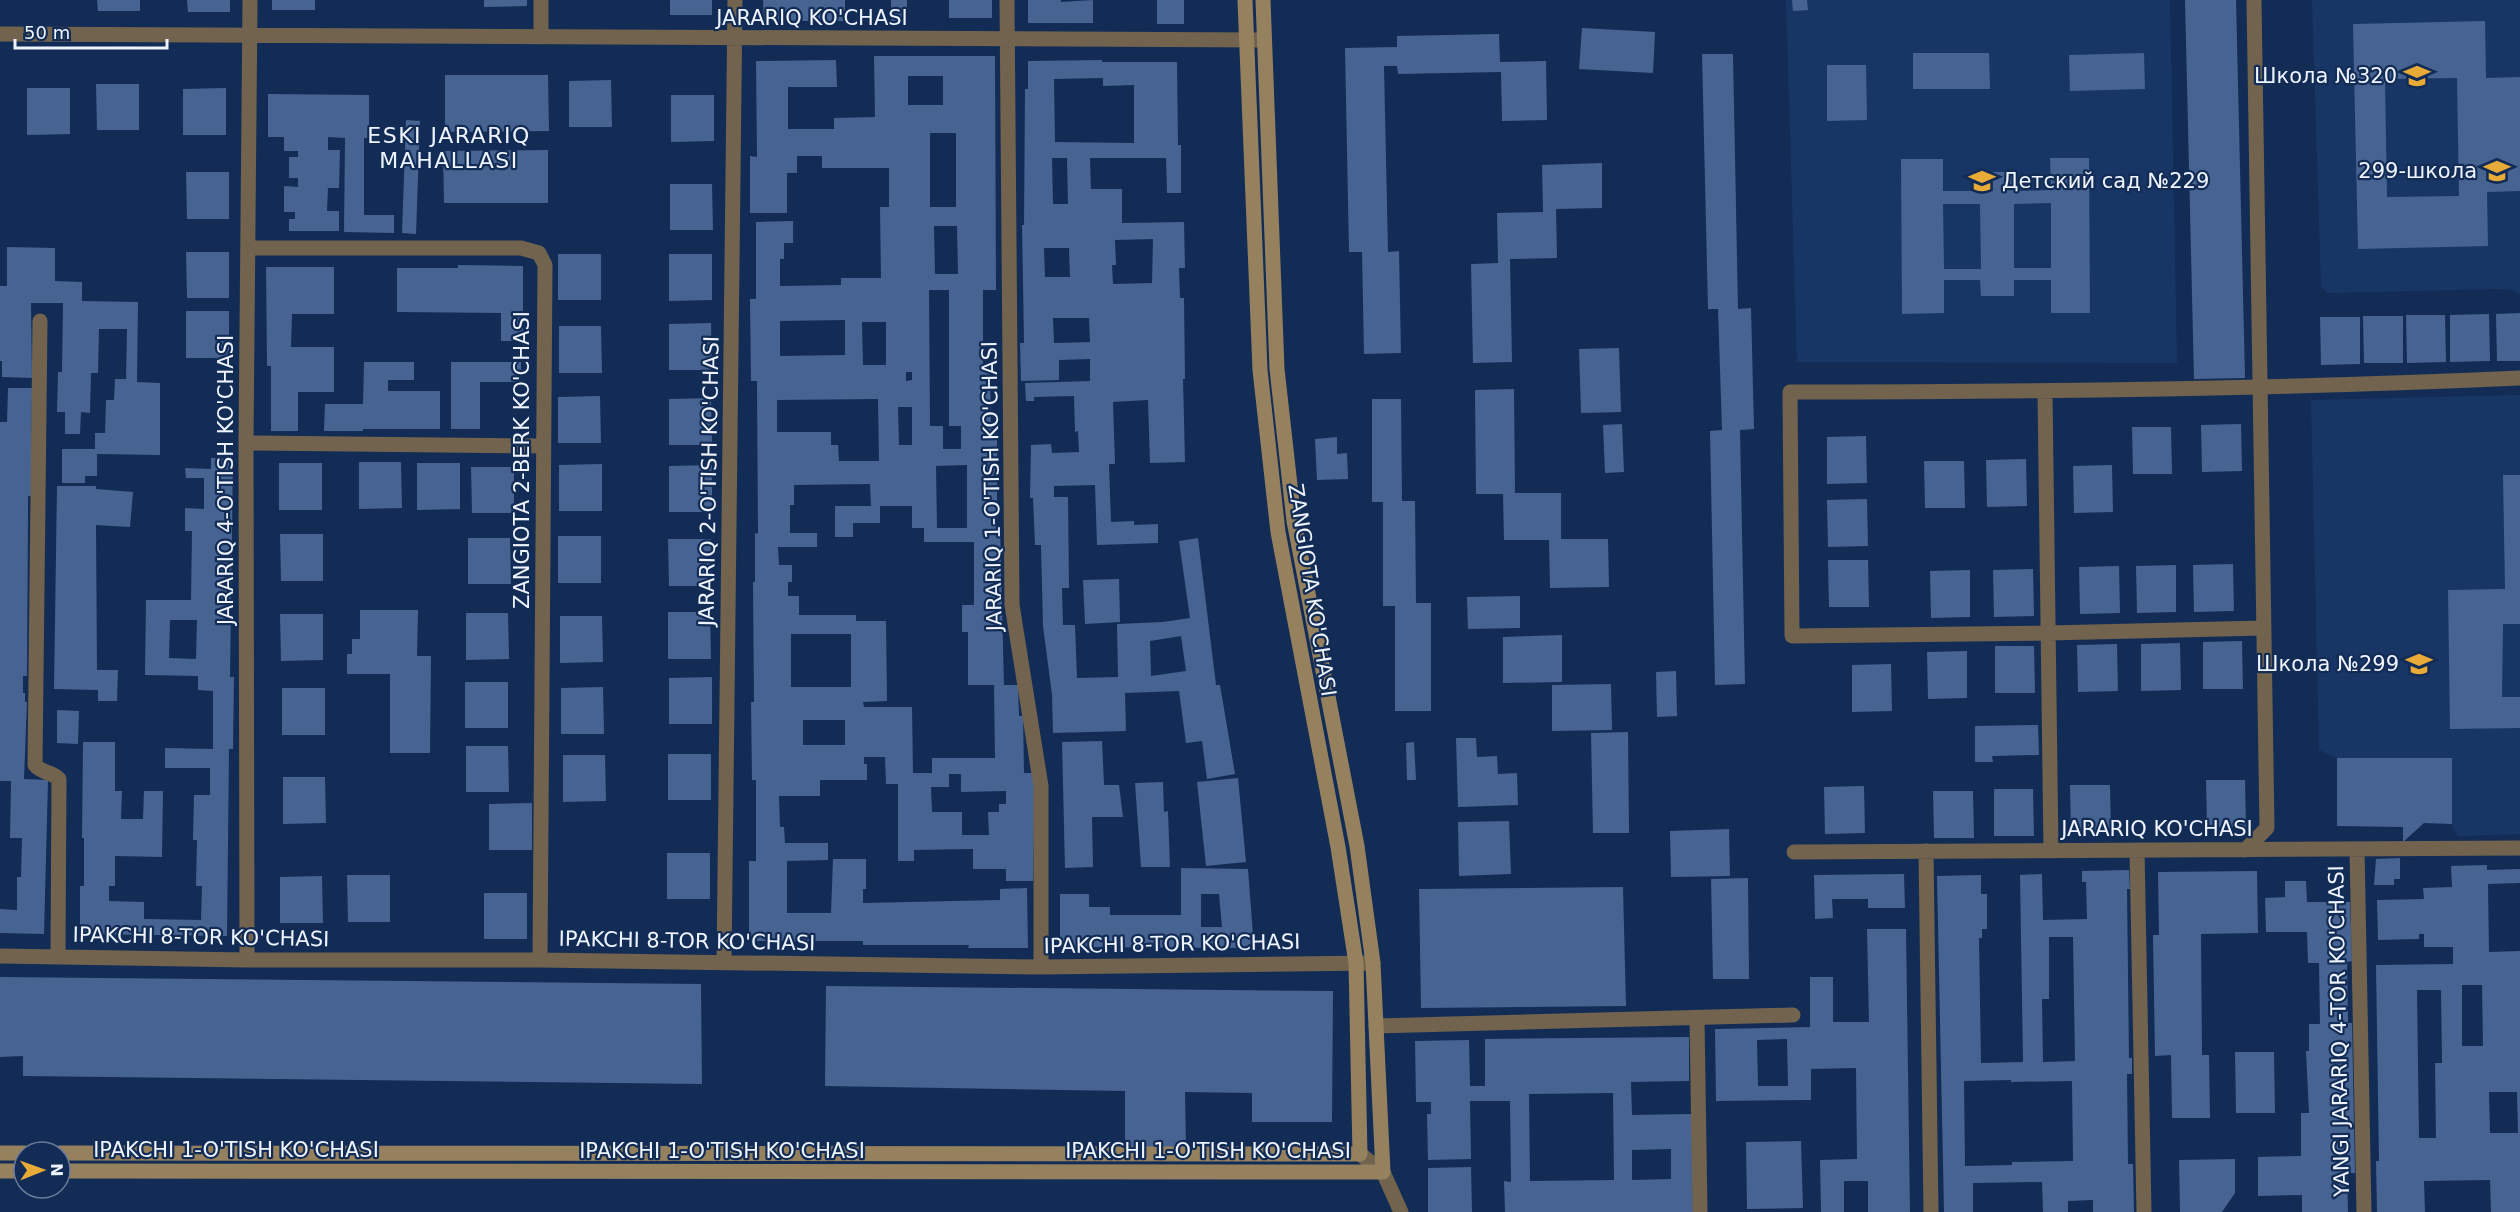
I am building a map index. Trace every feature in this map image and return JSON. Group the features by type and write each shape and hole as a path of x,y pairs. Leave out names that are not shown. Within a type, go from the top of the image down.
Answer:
{"main road":[{"name":"ZANGIOTA KO'CHASI","path":"1245,0 1260,370 1278,532 1338,847 1356,963 1360,1154"},
{"name":"ZANGIOTA KO'CHASI","path":"1263,0 1277,369 1294,522 1357,846 1373,963 1383,1172"},
{"name":"IPAKCHI 1-O'TISH KO'CHASI","path":"72,1154 1360,1154"},
{"name":"IPAKCHI 1-O'TISH KO'CHASI","path":"72,1171 1383,1172"}],"street":[{"name":"JARARIQ 4-O'TISH KO'CHASI","path":"247,960 246,443 250,0"},
{"path":"541,0 541,37"},
{"name":"JARARIQ 2-O'TISH KO'CHASI","path":"724,963 735,0"},
{"name":"JARARIQ 1-O'TISH KO'CHASI","path":"1007,0 1012,606 1041,786 1041,967"},
{"path":"2245,850 2267,828 2254,0"},
{"name":"JARARIQ KO'CHASI","path":"0,34 1264,40"},
{"name":"ZANGIOTA 2-BERK KO'CHASI","path":"249,248 521,248 538,253 544,265 540,960"},
{"path":"40,321 35,765 39,770 59,779 58,956"},
{"path":"2264,628 1792,636 1790,392 2045,392 2260,388 2520,378"},
{"path":"2045,392 2051,851"},
{"path":"246,443 543,446"},
{"name":"JARARIQ KO'CHASI","path":"1794,852 2520,848"},
{"name":"YANGI JARARIQ 4-TOR KO'CHASI","path":"2357,849 2364,1212"},
{"path":"2137,850 2144,1212"},
{"path":"1926,851 1931,1212"},
{"name":"IPAKCHI 8-TOR KO'CHASI","path":"0,956 1041,967 1373,963"},
{"path":"1376,1026 1793,1015"},
{"path":"1697,1018 1700,1212"},
{"name":"ZANGIOTA KO'CHASI","path":"1360,1154 1383,1172 1401,1212"}],"shaded area":[{"name":"Детский сад №229","path":"1786,0 2170,0 2177,363 1797,362"},
{"name":"Школа №320","path":"2312,0 2520,0 2520,295 2514,290 2497,289 2327,293 2321,286"},
{"name":"Школа №299","path":"2520,395 2520,834 2458,836 2452,824 2452,758 2337,758 2319,750 2311,400"}],"building":[{"path":"97,0 140,0 140,11 98,11"},
{"path":"187,0 230,0 230,12 188,12"},
{"path":"272,0 315,0 315,10 272,10"},
{"path":"484,0 527,0 527,6 484,7"},
{"path":"670,0 712,0 712,15 670,15"},
{"path":"763,0 845,0 845,21 764,21"},
{"path":"891,0 907,0 907,23 891,23"},
{"path":"949,0 992,0 992,18 949,18"},
{"path":"1028,0 1061,0 1061,2 1093,0 1093,23 1028,23"},
{"path":"1157,0 1184,0 1184,24 1157,24"},
{"path":"1792,0 1807,0 1808,10 1793,11"},
{"path":"2185,0 2236,0 2245,378 2194,379"},
{"path":"2485,21 2486,78 2520,77 2520,191 2487,192 2488,246 2358,249 2353,24","holes":["2457,78 2459,196 2387,197 2385,79"]},
{"path":"1582,28 1655,32 1653,73 1579,69"},
{"path":"1499,34 1500,62 1546,61 1547,120 1502,121 1501,72 1398,74 1397,66 1384,66 1388,252 1399,251 1401,353 1364,354 1362,252 1349,252 1345,48 1397,47 1397,36"},
{"path":"1913,53 1989,53 1990,89 1913,89"},
{"path":"2144,53 2145,89 2070,91 2069,55"},
{"path":"1702,54 1733,54 1738,309 1751,308 1754,429 1740,430 1745,684 1715,685 1710,431 1722,430 1718,309 1708,309"},
{"path":"874,56 995,56 996,290 983,290 983,372 990,372 991,426 997,426 997,527 1000,527 1004,685 1018,685 1019,716 1023,716 1024,773 1035,773 1033,881 1006,881 1006,869 973,869 973,849 914,850 914,861 898,861 898,784 886,784 885,757 864,757 864,764 867,764 867,780 820,780 820,796 779,796 780,827 784,827 785,843 828,843 828,860 787,861 787,913 831,913 833,859 866,859 866,889 863,889 863,903 1000,900 1000,889 1027,888 1028,948 968,948 969,945 863,945 863,941 749,941 749,861 756,861 756,780 752,780 751,702 754,702 755,533 758,534 757,381 751,381 750,299 756,299 756,222 793,221 793,243 784,243 784,259 780,259 780,286 841,285 841,278 881,278 880,207 889,207 889,168 822,168 822,156 797,156 797,173 787,173 787,213 750,213 750,156 757,157 756,61 836,60 837,87 788,87 788,129 834,129 834,118 875,117","holes":["908,76 943,76 943,105 908,105","930,133 956,133 956,207 930,207","934,226 957,226 958,274 935,274","929,290 949,290 949,426 961,426 961,449 943,449 943,426 930,426","845,320 845,355 780,356 780,321","862,322 886,322 886,365 863,365","906,372 912,372 912,380 906,381","878,399 879,461 839,461 838,445 831,445 831,432 777,432 777,400","898,407 912,407 912,445 899,445","967,465 967,528 937,528 936,466","870,484 871,506 835,506 835,537 853,537 853,523 880,523 880,506 912,506 912,528 924,528 924,542 974,542 974,605 962,605 962,632 968,632 968,685 994,685 995,758 932,758 932,773 913,773 912,707 864,707 863,702 887,701 886,621 856,621 856,615 799,615 799,596 788,596 788,582 792,582 792,565 779,565 778,547 817,547 817,533 790,533 790,505 794,505 794,485","791,634 851,634 851,687 791,687","803,720 845,720 845,745 803,745","949,774 961,774 961,792 1006,791 1006,804 999,804 999,812 988,812 989,835 962,835 962,812 932,812 931,787 949,787"]},
{"path":"1028,61 1177,62 1181,193 1167,193 1166,158 1090,158 1091,189 1122,189 1122,223 1184,222 1185,268 1179,268 1180,298 1184,298 1185,462 1150,463 1148,400 1113,402 1115,464 1109,464 1111,522 1134,521 1134,525 1158,524 1158,543 1097,545 1095,485 1054,486 1054,497 1068,497 1069,588 1062,588 1063,625 1075,625 1077,678 1118,677 1117,624 1190,618 1179,541 1198,538 1216,685 1220,685 1235,774 1207,779 1202,741 1186,743 1179,691 1125,693 1126,731 1053,733 1052,695 1043,626 1041,545 1035,545 1033,498 1030,498 1031,445 1051,444 1052,453 1079,452 1078,431 1075,432 1074,396 1034,397 1034,401 1026,401 1025,383 1090,381 1090,359 1059,360 1059,380 1021,381 1020,343 1024,343 1022,225 1024,225 1025,89 1028,89","holes":["1103,78 1103,86 1134,85 1134,143 1055,142 1054,79","1052,158 1067,158 1068,204 1053,204","1153,239 1152,283 1113,284 1112,265 1116,265 1115,240","1044,248 1069,248 1070,277 1045,277","1053,318 1089,318 1090,342 1054,343","1181,636 1186,671 1151,676 1150,641"]},
{"path":"1827,65 1866,65 1867,120 1827,121"},
{"path":"445,75 548,75 549,131 445,132"},
{"path":"611,80 612,127 569,127 569,81"},
{"path":"96,84 139,84 139,130 97,130"},
{"path":"27,88 70,88 70,134 27,135"},
{"path":"226,88 226,135 183,135 183,89"},
{"path":"268,94 369,95 369,138 364,138 364,215 394,215 394,233 344,232 345,138 328,137 328,150 340,150 339,188 328,188 327,211 339,211 339,231 289,231 289,219 295,219 295,212 284,212 284,186 298,187 298,178 289,178 289,157 298,157 298,151 284,151 284,137 268,137"},
{"path":"671,95 714,95 714,141 671,142"},
{"path":"406,120 420,121 416,234 402,233"},
{"path":"548,150 548,203 444,203 443,151"},
{"path":"2050,158 2089,158 2090,313 2051,313 2051,280 2014,280 2014,296 1981,296 1980,280 1944,280 1944,313 1902,314 1901,159 1943,159 1943,191 1980,191 1980,172 2014,172 2014,191 2051,190","holes":["2051,203 2051,268 2014,268 2014,204","1943,204 1980,204 1981,269 1944,269"]},
{"path":"1602,163 1602,208 1556,209 1557,258 1510,259 1512,362 1473,363 1471,264 1498,263 1497,213 1543,212 1542,165"},
{"path":"186,172 229,172 229,219 187,219"},
{"path":"670,184 712,184 713,230 670,230"},
{"path":"7,247 55,248 55,281 82,282 82,301 138,302 137,382 160,383 160,455 97,454 97,476 85,476 85,483 62,483 62,449 95,449 95,433 105,433 106,400 114,400 115,379 126,379 127,329 99,329 98,373 91,373 90,413 81,412 80,434 65,434 65,412 57,412 58,372 62,372 63,303 31,303 32,378 2,377 0,286 7,286"},
{"path":"186,252 229,252 229,298 187,298"},
{"path":"558,254 601,254 601,300 558,300"},
{"path":"669,254 712,254 712,300 669,301"},
{"path":"458,265 523,266 523,341 501,341 501,313 397,312 397,268 458,268"},
{"path":"266,267 334,267 334,314 292,314 291,347 334,347 334,392 298,392 298,431 271,431 271,366 267,366"},
{"path":"186,311 229,311 229,358 186,358"},
{"path":"2520,313 2520,361 2497,361 2496,314"},
{"path":"2489,314 2490,361 2450,362 2450,315"},
{"path":"2406,315 2445,315 2446,362 2407,363"},
{"path":"2363,316 2403,316 2403,363 2364,363"},
{"path":"2320,317 2360,317 2360,364 2321,365"},
{"path":"711,323 712,370 669,370 669,324"},
{"path":"559,326 601,326 602,373 559,373"},
{"path":"1619,348 1621,412 1581,413 1579,349"},
{"path":"364,362 414,362 414,380 388,380 388,391 440,391 440,429 324,431 325,404 363,404"},
{"path":"451,362 521,362 521,382 480,382 480,429 451,429"},
{"path":"8,388 32,388 31,496 28,496 27,676 23,676 23,693 25,693 25,702 27,702 24,779 48,780 44,934 0,933 0,909 17,910 17,877 21,877 22,838 10,838 11,781 0,781 0,422 7,422"},
{"path":"1514,389 1515,493 1561,493 1561,539 1608,539 1609,587 1550,588 1549,540 1504,540 1503,494 1476,494 1475,390"},
{"path":"600,396 601,443 558,443 558,397"},
{"path":"711,398 712,445 669,445 669,399"},
{"path":"1372,399 1401,399 1402,501 1415,501 1416,603 1431,603 1431,711 1395,711 1395,606 1383,606 1383,502 1372,502"},
{"path":"1622,424 1624,472 1605,473 1603,425"},
{"path":"2241,424 2242,471 2202,472 2201,425"},
{"path":"2132,427 2171,427 2172,474 2133,474"},
{"path":"1866,436 1867,483 1827,484 1827,437"},
{"path":"1337,437 1337,454 1347,453 1348,479 1317,480 1315,439"},
{"path":"211,458 233,458 230,677 234,677 233,749 229,749 227,936 80,934 80,886 84,886 83,742 115,742 115,791 122,791 121,819 143,819 144,791 163,791 162,857 115,856 115,886 109,886 109,901 144,902 144,919 201,920 202,886 196,886 197,840 193,840 194,795 210,795 210,768 165,768 165,748 213,749 213,691 198,690 198,676 145,675 146,600 191,600 192,531 185,531 185,508 204,509 204,478 186,478 185,468 211,469","holes":["170,620 197,620 196,659 169,658"]},
{"path":"2026,459 2027,506 1987,507 1986,460"},
{"path":"1924,461 1964,461 1965,508 1925,508"},
{"path":"359,462 401,462 402,508 359,509"},
{"path":"279,463 322,463 322,510 279,510"},
{"path":"417,463 460,463 460,509 417,510"},
{"path":"602,464 602,511 559,511 559,465"},
{"path":"712,465 712,512 669,512 669,466"},
{"path":"2112,465 2113,512 2074,513 2073,466"},
{"path":"471,467 514,467 514,513 472,513"},
{"path":"2503,475 2520,475 2520,624 2503,624 2502,697 2520,697 2520,728 2450,729 2448,590 2505,589"},
{"path":"57,486 96,486 96,489 133,492 130,527 96,525 97,670 118,670 117,701 98,701 98,690 54,689"},
{"path":"1867,499 1868,546 1828,547 1827,500"},
{"path":"280,534 323,534 323,581 281,581"},
{"path":"558,536 601,536 601,583 558,583"},
{"path":"468,538 510,538 511,584 468,584"},
{"path":"668,539 711,539 711,586 669,586"},
{"path":"1828,560 1868,560 1869,607 1829,607"},
{"path":"2233,564 2234,611 2194,612 2193,565"},
{"path":"2176,565 2176,612 2137,613 2136,566"},
{"path":"2119,566 2120,613 2080,614 2079,567"},
{"path":"2033,569 2034,616 1994,617 1993,570"},
{"path":"1970,570 1970,617 1931,618 1930,571"},
{"path":"1119,579 1120,622 1085,624 1083,580"},
{"path":"1520,596 1520,628 1468,629 1467,597"},
{"path":"360,610 418,610 417,656 431,656 430,753 390,753 390,674 347,674 347,654 352,654 352,639 360,639"},
{"path":"668,612 710,612 711,659 668,659"},
{"path":"466,613 508,613 509,659 466,660"},
{"path":"280,614 323,614 323,660 281,661"},
{"path":"560,616 602,616 603,662 560,663"},
{"path":"1562,635 1562,682 1503,683 1503,637"},
{"path":"2242,641 2243,689 2203,689 2203,642"},
{"path":"2180,643 2181,690 2141,691 2141,644"},
{"path":"2117,644 2118,691 2078,692 2077,645"},
{"path":"1995,646 2034,646 2035,693 1995,693"},
{"path":"1967,651 1967,698 1928,699 1927,652"},
{"path":"1891,664 1892,711 1852,712 1852,665"},
{"path":"1676,671 1677,716 1657,717 1656,672"},
{"path":"712,677 712,724 669,724 669,678"},
{"path":"465,682 508,682 508,728 465,728"},
{"path":"1611,684 1612,730 1552,731 1552,685"},
{"path":"603,687 604,734 561,734 561,688"},
{"path":"282,688 325,688 325,735 282,735"},
{"path":"57,710 79,711 78,744 57,743"},
{"path":"2038,725 2039,755 1992,756 1993,762 1975,762 1975,726"},
{"path":"1628,732 1629,833 1593,833 1591,733"},
{"path":"1456,738 1476,738 1477,757 1497,756 1498,774 1517,773 1518,805 1458,807"},
{"path":"1102,741 1104,785 1119,785 1123,817 1092,817 1093,867 1065,868 1062,742"},
{"path":"1414,742 1416,780 1407,780 1406,743"},
{"path":"466,746 508,746 509,792 466,792"},
{"path":"668,754 711,754 711,800 668,800"},
{"path":"563,755 605,755 606,801 563,802"},
{"path":"2337,758 2452,758 2452,824 2424,823 2403,842 2403,827 2337,826"},
{"path":"283,777 325,777 326,823 283,824"},
{"path":"1238,778 1246,862 1206,866 1197,782"},
{"path":"2206,780 2245,780 2246,827 2207,827"},
{"path":"1163,782 1164,812 1168,811 1170,867 1141,867 1135,783"},
{"path":"2070,785 2110,785 2111,832 2071,832"},
{"path":"1864,786 1865,833 1825,834 1824,787"},
{"path":"1994,789 2033,789 2034,836 1994,836"},
{"path":"1933,791 1973,791 1974,838 1934,838"},
{"path":"532,803 532,850 489,850 489,804"},
{"path":"1509,821 1511,874 1459,876 1458,822"},
{"path":"1729,829 1730,876 1671,877 1670,831"},
{"path":"667,853 710,853 710,899 667,899"},
{"path":"2400,858 2400,879 2394,879 2394,885 2374,885 2376,859"},
{"path":"2487,865 2487,870 2520,869 2520,883 2488,884 2489,952 2520,951 2520,1212 2491,1212 2490,1180 2424,1181 2425,1212 2377,1212 2376,1161 2379,1161 2376,965 2453,964 2453,947 2424,947 2424,934 2419,934 2419,939 2378,940 2377,900 2424,899 2423,888 2452,887 2451,866","holes":["2462,985 2482,985 2483,1046 2462,1046","2417,990 2441,990 2442,1063 2435,1063 2436,1138 2419,1138","2489,1092 2517,1092 2518,1133 2490,1133"]},
{"path":"1181,868 1248,869 1254,948 1060,947 1060,894 1089,894 1089,907 1110,907 1110,915 1181,915","holes":["1201,894 1219,894 1222,927 1201,927"]},
{"path":"2129,870 2130,889 2127,889 2129,1058 2132,1058 2132,1074 2127,1074 2128,1164 2133,1164 2134,1212 2093,1212 2093,1200 2068,1201 2068,1212 2043,1212 2042,1182 1973,1183 1973,1212 1944,1212 1937,876 1981,875 1981,894 1987,894 1987,929 1982,929 1982,938 1979,938 1981,1063 2023,1062 2020,875 2042,874 2043,920 2087,919 2086,882 2082,882 2082,871","holes":["2049,937 2073,937 2075,1061 2043,1062 2042,999 2049,999","2011,1080 2011,1082 2072,1081 2073,1161 2012,1162 2012,1165 1965,1166 1964,1081"]},
{"path":"2257,871 2258,933 2201,934 2202,1055 2209,1055 2210,1118 2172,1118 2171,1055 2155,1056 2153,935 2159,935 2158,872"},
{"path":"1904,874 1905,908 1868,908 1868,899 1832,899 1833,918 1815,919 1814,875"},
{"path":"347,875 390,875 390,922 348,922"},
{"path":"322,876 323,923 280,923 280,877"},
{"path":"1748,878 1749,979 1713,979 1711,879"},
{"path":"2285,881 2306,881 2307,902 2350,902 2352,961 2347,962 2348,1023 2352,1023 2355,1173 2347,1173 2348,1212 2302,1212 2302,1195 2258,1196 2258,1157 2301,1156 2301,1113 2309,1113 2306,1051 2309,1051 2309,1024 2320,1024 2319,963 2308,963 2307,932 2266,932 2265,898 2285,897"},
{"path":"1623,887 1626,1006 1421,1008 1419,889"},
{"path":"484,893 527,893 527,939 484,939"},
{"path":"1867,929 1906,929 1910,1212 1868,1212 1868,1181 1844,1181 1844,1212 1821,1212 1820,1160 1857,1159 1856,1068 1811,1069 1811,1100 1716,1101 1715,1029 1810,1027 1810,977 1833,977 1833,1022 1869,1022","holes":["1787,1039 1788,1086 1758,1086 1757,1040"]},
{"path":"0,977 701,984 702,1084 23,1076 23,1056 0,1057"},
{"path":"826,986 1333,991 1332,1122 1252,1122 1252,1093 1185,1092 1186,1149 1125,1149 1125,1091 825,1086"},
{"path":"1689,1037 1689,1081 1631,1082 1632,1115 1692,1114 1693,1212 1505,1212 1504,1181 1511,1182 1510,1101 1470,1101 1471,1159 1428,1160 1427,1114 1431,1114 1431,1102 1416,1102 1415,1041 1469,1040 1470,1086 1485,1086 1485,1039","holes":["1613,1093 1614,1180 1530,1181 1529,1094","1671,1149 1671,1179 1632,1180 1632,1150"]},
{"path":"2235,1052 2274,1052 2275,1113 2236,1113"},
{"path":"1801,1141 1803,1208 1747,1209 1746,1142"},
{"path":"2235,1159 2235,1193 2222,1212 2180,1212 2179,1160"},
{"path":"1471,1167 1472,1212 1428,1212 1428,1168"}],"place":[{"name":"Школа №320","path":"2417,76"},
{"name":"299-школа","path":"2497,171"},
{"name":"Детский сад №229","path":"1982,181"},
{"name":"Школа №299","path":"2419,664"}],"district":[{"name":"ESKI JARARIQ MAHALLASI","path":"449,148"}]}
